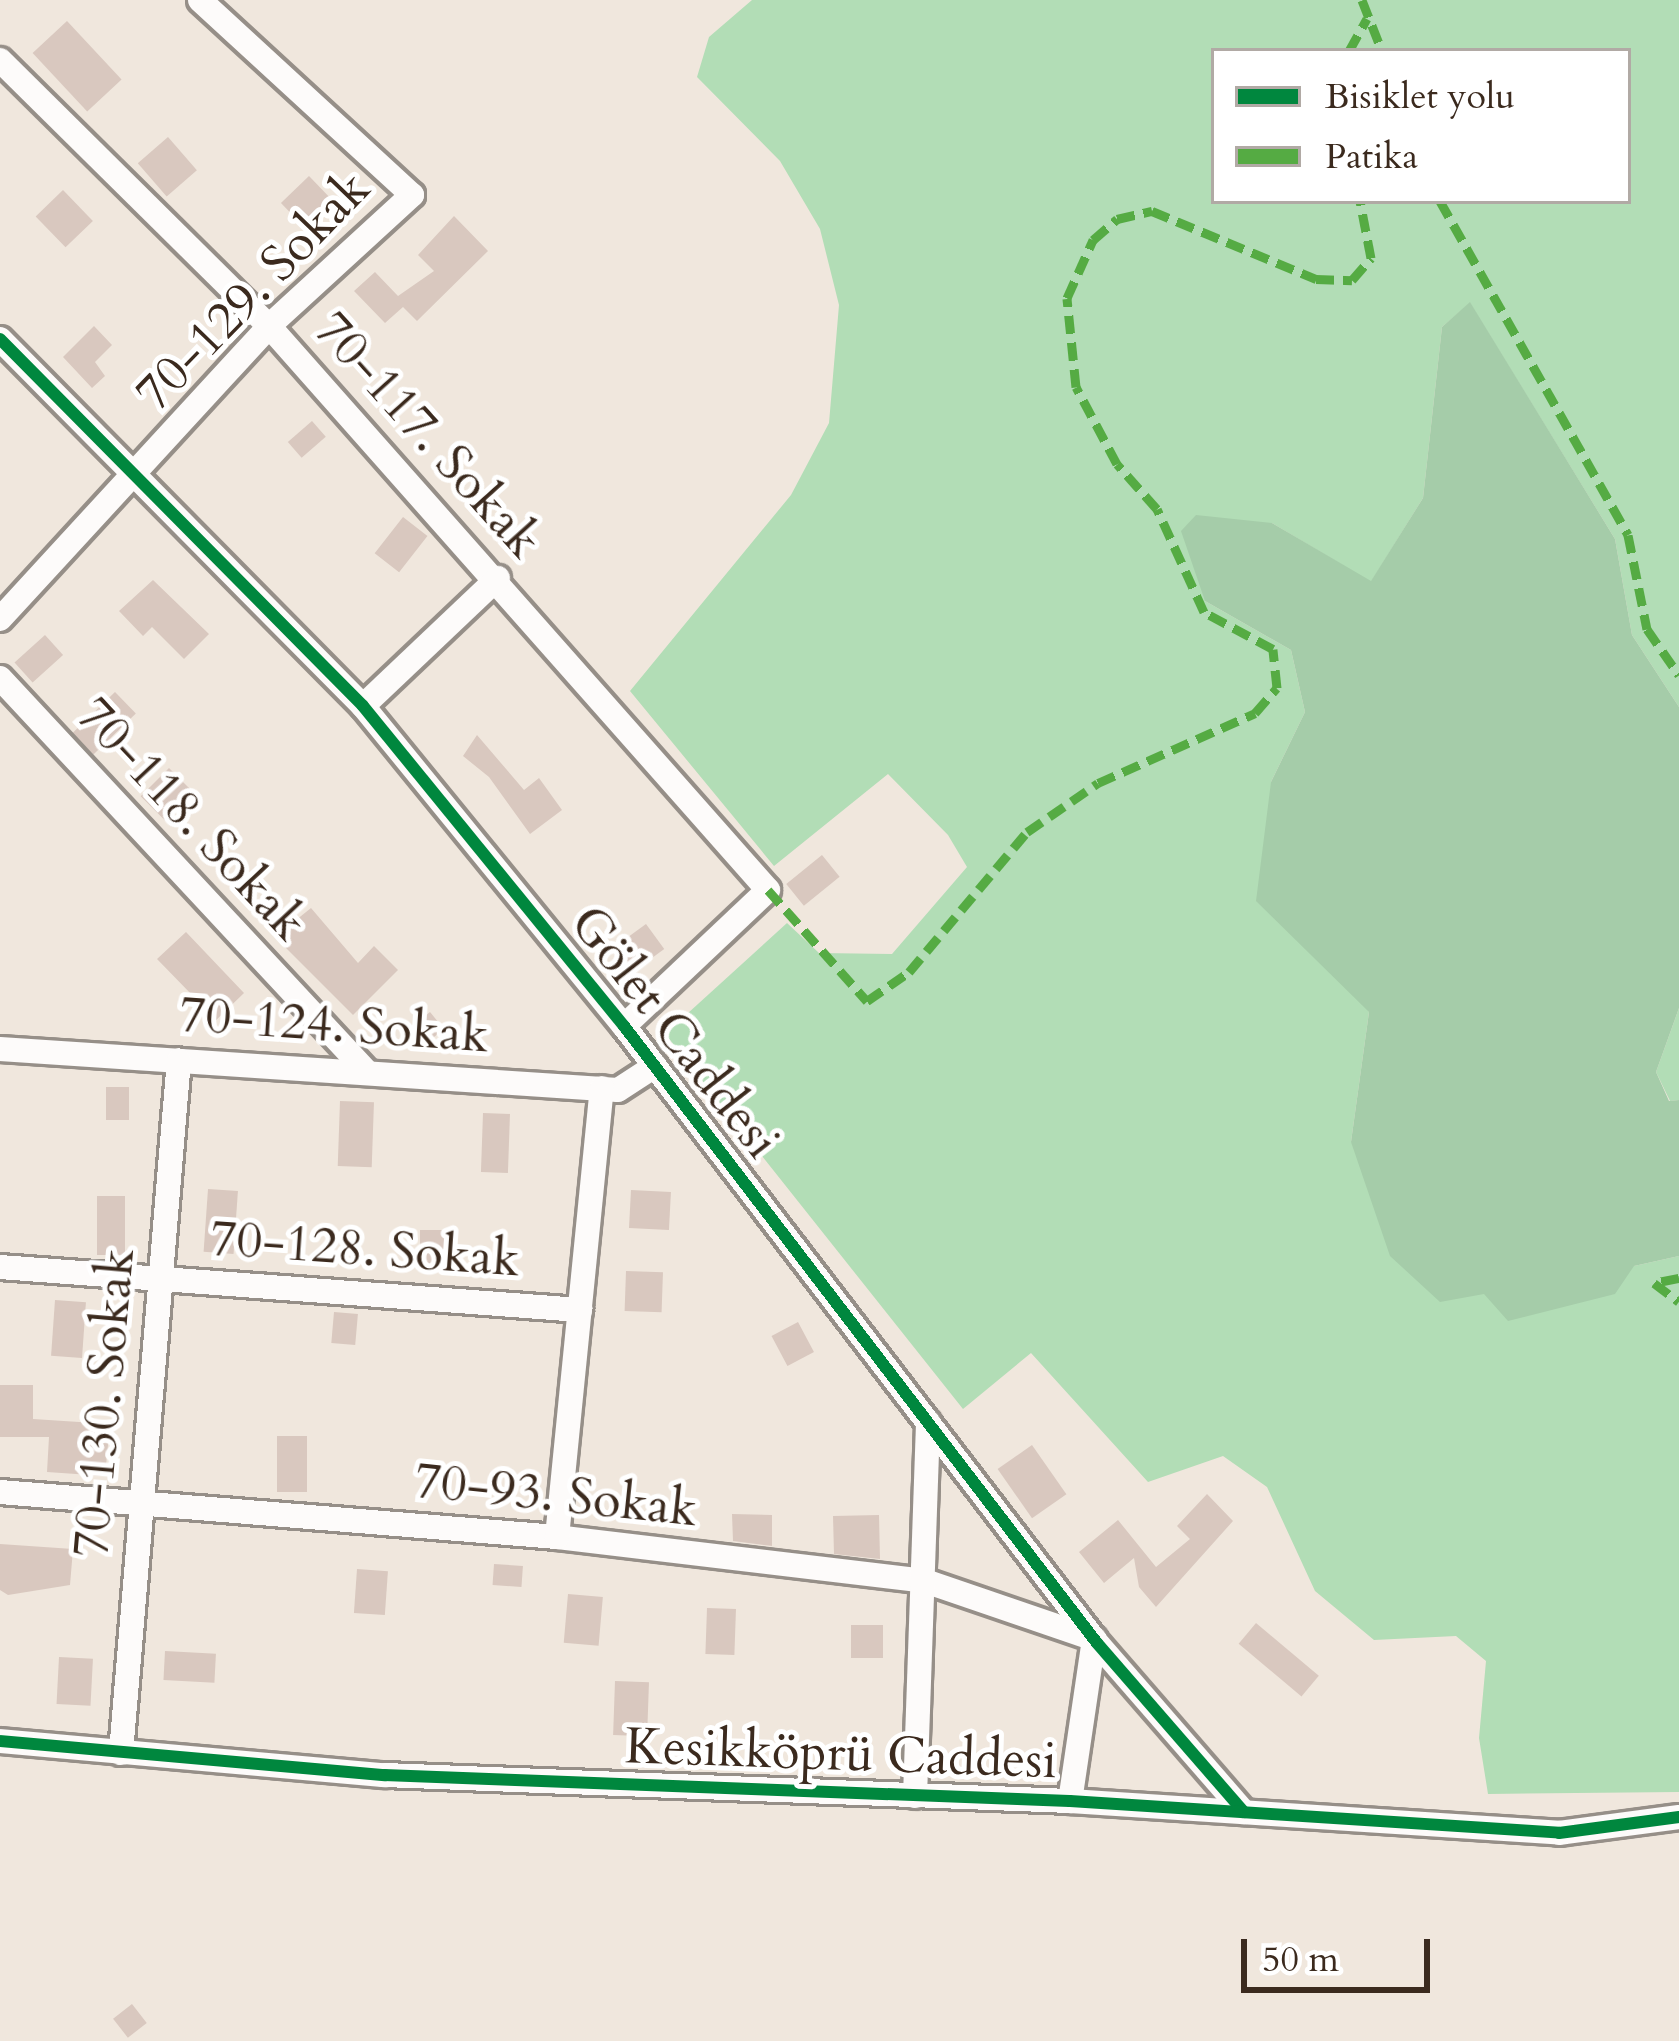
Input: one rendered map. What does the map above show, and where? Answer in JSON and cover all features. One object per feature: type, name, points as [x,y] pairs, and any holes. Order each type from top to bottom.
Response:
[{"type":"street","name":"70-129. Sokak","points":[[0,619],[136,477],[269,326],[412,195],[200,0]]},
{"type":"street","name":"70-117. Sokak","points":[[0,60],[269,326],[498,578],[768,890],[624,1026]]},
{"type":"street","name":"Gölet Caddesi","points":[[0,339],[363,706],[624,1026],[1094,1639],[1244,1812]]},
{"type":"street","points":[[363,706],[498,578]]},
{"type":"street","name":"70-118. Sokak","points":[[0,679],[368,1073]]},
{"type":"street","name":"70-124. Sokak","points":[[0,1048],[618,1090],[655,1066]]},
{"type":"street","name":"70-130. Sokak","points":[[121,1753],[178,1060]]},
{"type":"street","points":[[557,1537],[602,1088]]},
{"type":"street","name":"70-128. Sokak","points":[[0,1267],[580,1310]]},
{"type":"street","points":[[915,1796],[928,1423]]},
{"type":"street","name":"70-93. Sokak","points":[[0,1492],[557,1537],[925,1581],[1094,1639]]},
{"type":"street","points":[[1070,1801],[1094,1639]]},
{"type":"street","name":"Kesikköprü Caddesi","points":[[0,1741],[384,1775],[1070,1801],[1559,1833],[1679,1817]]},
{"type":"green space","points":[[752,0],[1679,0],[1679,707],[1632,635],[1615,539],[1470,303],[1442,327],[1423,498],[1371,582],[1272,523],[1205,601],[1291,650],[1305,712],[1271,782],[1369,1012],[1351,1142],[1634,1266],[1679,1256],[1679,1792],[1488,1794],[1479,1738],[1486,1661],[1456,1636],[1374,1640],[1315,1591],[1267,1487],[1223,1456],[1148,1482],[1031,1353],[963,1409],[665,1034],[787,923],[819,953],[892,954],[967,867],[948,835],[888,774],[774,866],[630,691],[791,495],[829,423],[839,305],[820,229],[780,161],[697,77],[709,37]]},
{"type":"green space","points":[[1470,302],[1615,539],[1632,635],[1679,707],[1679,1008],[1656,1072],[1669,1101],[1679,1100],[1679,1256],[1634,1266],[1615,1294],[1508,1321],[1484,1294],[1440,1302],[1390,1256],[1351,1142],[1369,1012],[1256,901],[1271,782],[1305,712],[1291,650],[1205,601],[1181,531],[1196,515],[1272,523],[1371,581],[1423,498],[1442,327]]},
{"type":"green space","points":[[1679,1008],[1679,1100],[1670,1101],[1656,1072]]},
{"type":"building","points":[[67,21],[122,80],[87,112],[33,53]]},
{"type":"building","points":[[168,137],[197,170],[167,196],[138,163]]},
{"type":"building","points":[[309,176],[333,201],[305,228],[281,203]]},
{"type":"building","points":[[63,190],[93,221],[66,247],[36,216]]},
{"type":"building","points":[[454,216],[488,251],[417,321],[403,307],[385,323],[354,291],[375,272],[398,296],[434,271],[418,255]]},
{"type":"building","points":[[94,326],[112,345],[95,362],[105,376],[92,388],[63,357]]},
{"type":"building","points":[[312,421],[326,437],[302,458],[288,442]]},
{"type":"building","points":[[403,517],[427,536],[399,572],[375,553]]},
{"type":"building","points":[[153,580],[209,634],[184,659],[152,627],[143,636],[119,611]]},
{"type":"building","points":[[45,635],[63,655],[33,682],[15,662]]},
{"type":"building","points":[[115,692],[136,714],[93,755],[73,733]]},
{"type":"building","points":[[477,735],[524,790],[539,778],[562,810],[530,834],[489,777],[463,756]]},
{"type":"building","points":[[169,768],[193,792],[165,820],[141,796]]},
{"type":"building","points":[[822,855],[840,877],[804,906],[786,884]]},
{"type":"building","points":[[311,908],[358,963],[374,946],[398,970],[353,1015],[275,937]]},
{"type":"building","points":[[646,924],[664,949],[633,972],[614,947]]},
{"type":"building","points":[[186,932],[244,993],[209,1027],[193,996],[157,959]]},
{"type":"building","points":[[430,1012],[444,1029],[422,1047],[408,1030]]},
{"type":"building","points":[[106,1087],[129,1087],[129,1120],[106,1120]]},
{"type":"building","points":[[340,1101],[374,1102],[372,1167],[338,1166]]},
{"type":"building","points":[[483,1113],[510,1114],[508,1173],[481,1172]]},
{"type":"building","points":[[208,1189],[238,1191],[234,1254],[204,1252]]},
{"type":"building","points":[[631,1190],[671,1192],[669,1230],[629,1228]]},
{"type":"building","points":[[97,1196],[125,1196],[125,1255],[97,1255]]},
{"type":"building","points":[[420,1230],[452,1230],[452,1270],[420,1270]]},
{"type":"building","points":[[626,1271],[663,1272],[662,1312],[625,1311]]},
{"type":"building","points":[[55,1300],[86,1302],[82,1358],[51,1356]]},
{"type":"building","points":[[334,1312],[358,1314],[355,1345],[331,1343]]},
{"type":"building","points":[[798,1322],[814,1352],[787,1366],[772,1336]]},
{"type":"building","points":[[0,1385],[33,1385],[33,1419],[110,1424],[105,1476],[47,1472],[49,1437],[0,1437]]},
{"type":"building","points":[[277,1436],[307,1436],[307,1492],[277,1492]]},
{"type":"building","points":[[1032,1445],[1066,1494],[1032,1518],[998,1469]]},
{"type":"building","points":[[1207,1494],[1233,1521],[1156,1607],[1139,1587],[1134,1558],[1104,1583],[1079,1552],[1118,1520],[1156,1567],[1190,1539],[1177,1526]]},
{"type":"building","points":[[732,1514],[772,1515],[772,1546],[733,1541]]},
{"type":"building","points":[[879,1515],[880,1559],[834,1554],[833,1516]]},
{"type":"building","points":[[0,1544],[73,1549],[70,1585],[8,1595],[0,1590]]},
{"type":"building","points":[[494,1564],[523,1566],[521,1587],[493,1585]]},
{"type":"building","points":[[357,1569],[388,1571],[385,1615],[354,1613]]},
{"type":"building","points":[[568,1594],[603,1597],[599,1646],[564,1643]]},
{"type":"building","points":[[707,1608],[736,1609],[734,1655],[705,1654]]},
{"type":"building","points":[[1256,1623],[1319,1676],[1301,1696],[1239,1644]]},
{"type":"building","points":[[851,1625],[883,1625],[883,1658],[851,1658]]},
{"type":"building","points":[[165,1651],[216,1654],[214,1683],[163,1680]]},
{"type":"building","points":[[59,1657],[93,1659],[90,1706],[57,1704]]},
{"type":"building","points":[[615,1681],[649,1682],[647,1736],[613,1735]]},
{"type":"building","points":[[132,2004],[147,2023],[128,2038],[113,2019]]},
{"type":"marked path","points":[[1362,0],[1381,48]]},
{"type":"marked path","points":[[1351,48],[1367,19]]},
{"type":"marked path","points":[[768,890],[867,1001],[909,972],[1027,832],[1098,783],[1255,713],[1277,688],[1273,649],[1204,612],[1157,509],[1117,464],[1076,387],[1067,298],[1093,240],[1117,219],[1152,211],[1316,279],[1352,280],[1371,258],[1361,204]]},
{"type":"marked path","points":[[1442,204],[1628,535],[1647,629],[1679,675]]},
{"type":"marked path","points":[[1679,1278],[1654,1283],[1679,1302]]},
{"type":"cycle path","points":[[0,339],[363,706],[624,1026],[1097,1643],[1244,1812]]},
{"type":"cycle path","points":[[0,1741],[384,1775],[1070,1801],[1559,1833],[1679,1817]]}]
